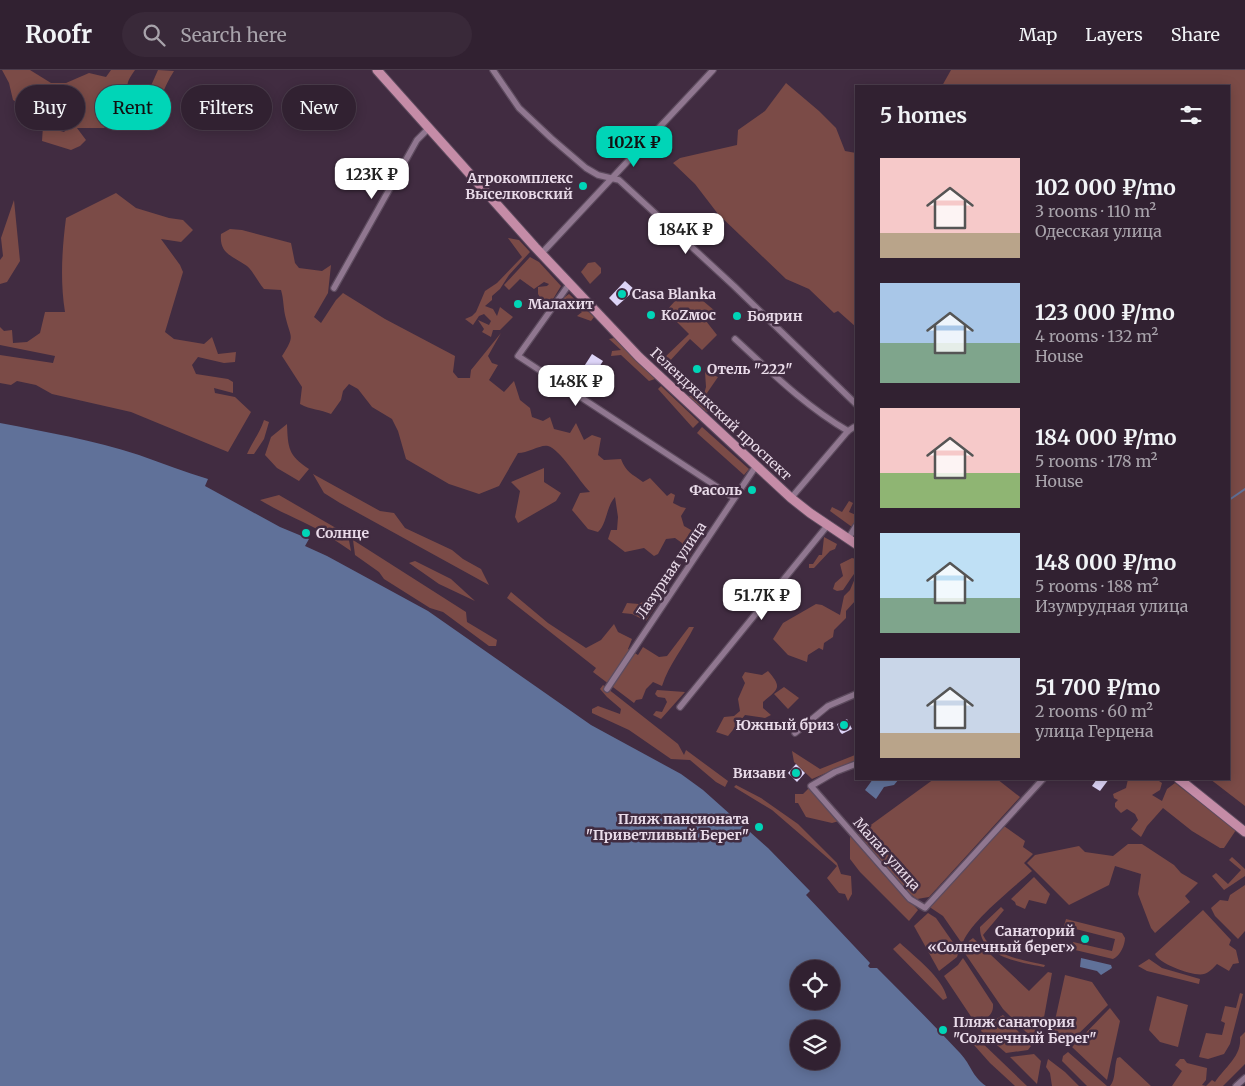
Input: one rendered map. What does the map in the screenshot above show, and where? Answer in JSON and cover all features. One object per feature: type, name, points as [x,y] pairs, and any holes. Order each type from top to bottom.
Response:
[{"type":"main road","points":[[377,70],[541,254],[570,283]]},
{"type":"main road","name":"Геленджикский проспект","points":[[570,283],[639,357],[756,466],[791,498],[827,526],[852,542]]},
{"type":"main road","points":[[1180,780],[1245,832]]},
{"type":"street","points":[[493,70],[519,108],[586,168],[598,175],[619,180],[639,197],[855,403]]},
{"type":"street","points":[[541,254],[713,70]]},
{"type":"street","points":[[334,288],[417,140],[429,128]]},
{"type":"street","points":[[570,283],[518,356],[734,498]]},
{"type":"street","points":[[735,339],[793,393],[848,431]]},
{"type":"street","points":[[791,498],[848,431],[855,428]]},
{"type":"street","name":"Лазурная улица","points":[[608,689],[756,466]]},
{"type":"street","points":[[680,707],[827,526]]},
{"type":"street","points":[[795,733],[828,706],[855,694]]},
{"type":"street","name":"Малая улица","points":[[855,764],[835,772],[811,786],[910,899],[925,908],[1042,780]]},
{"type":"street","points":[[1236,1086],[1245,1078]]},
{"type":"shaded area","points":[[2,70],[30,70],[51,83],[66,83],[89,73],[106,77],[111,70],[135,70],[128,85],[95,85],[95,128],[85,128],[85,85],[15,85],[15,101],[13,100],[9,83]]},
{"type":"shaded area","points":[[158,70],[174,71],[167,85],[151,85]]},
{"type":"shaded area","points":[[951,70],[1245,70],[1245,806],[1211,780],[1230,780],[1230,85],[943,85]]},
{"type":"shaded area","points":[[786,83],[836,128],[845,151],[855,153],[855,326],[838,311],[834,313],[809,289],[786,279],[718,214],[695,184],[673,163],[680,158],[737,145],[738,130],[765,111]]},
{"type":"shaded area","points":[[43,130],[64,132],[66,130],[78,130],[86,140],[80,146],[71,150],[42,141]]},
{"type":"shaded area","points":[[116,193],[136,208],[169,218],[183,220],[193,230],[181,242],[161,239],[183,272],[165,332],[174,339],[204,344],[212,337],[218,354],[236,352],[235,362],[224,363],[198,357],[192,365],[196,374],[228,379],[233,382],[233,393],[214,388],[215,393],[235,397],[251,412],[228,452],[131,412],[52,394],[36,385],[17,381],[11,385],[0,383],[0,355],[53,363],[55,356],[0,345],[0,327],[4,331],[12,330],[13,343],[27,342],[40,333],[45,312],[65,312],[62,289],[62,265],[66,218]]},
{"type":"shaded area","points":[[14,200],[20,261],[7,282],[0,284],[0,260],[3,256],[1,238]]},
{"type":"shaded area","points":[[230,229],[242,230],[291,243],[295,263],[299,268],[322,271],[331,265],[328,293],[314,317],[321,323],[336,300],[343,293],[385,319],[455,356],[453,372],[458,378],[470,378],[471,370],[501,333],[488,356],[492,363],[498,365],[489,380],[504,392],[514,381],[520,400],[530,408],[532,417],[543,421],[550,417],[554,429],[570,433],[576,423],[584,440],[592,435],[601,438],[598,455],[604,460],[621,459],[627,470],[643,482],[650,478],[667,496],[671,493],[675,495],[673,503],[686,508],[681,516],[684,526],[691,530],[709,527],[686,561],[682,543],[675,538],[666,539],[658,554],[654,556],[644,548],[625,552],[608,539],[611,530],[617,530],[618,517],[615,497],[601,529],[598,532],[588,529],[572,510],[580,493],[590,492],[553,448],[542,446],[518,453],[499,486],[479,494],[449,484],[406,459],[398,431],[392,419],[372,407],[358,389],[349,384],[343,391],[341,400],[331,414],[300,404],[302,387],[282,356],[291,337],[281,290],[264,289],[247,266],[228,254],[222,246],[221,234]]},
{"type":"shaded area","points":[[508,238],[519,240],[530,252],[492,296],[492,300],[485,306],[493,309],[497,316],[500,307],[513,317],[500,330],[493,330],[491,337],[482,332],[484,329],[478,320],[489,325],[491,321],[484,314],[479,316],[473,325],[465,319],[476,312],[485,291],[497,283],[522,257]]},
{"type":"shaded area","points":[[530,257],[539,262],[561,286],[547,309],[538,294],[538,287],[549,284],[544,282],[534,289],[520,279],[509,290],[504,285]]},
{"type":"shaded area","points":[[595,262],[601,268],[601,273],[590,284],[581,272],[588,263]]},
{"type":"shaded area","points":[[684,291],[696,295],[715,311],[706,321],[717,335],[702,350],[690,339],[668,363],[663,359],[689,334],[666,311]]},
{"type":"shaded area","points":[[569,294],[594,317],[591,321],[577,316],[582,312],[572,305],[565,307],[559,305],[562,299]]},
{"type":"shaded area","points":[[614,338],[655,379],[649,381],[621,355],[611,356],[612,351],[621,350],[609,339]]},
{"type":"shaded area","points":[[705,372],[718,377],[707,393],[711,408],[707,412],[688,396],[704,394],[706,387]]},
{"type":"shaded area","points":[[661,386],[699,422],[693,428],[658,389]]},
{"type":"shaded area","points":[[264,420],[269,422],[264,439],[254,454],[247,454],[260,429]]},
{"type":"shaded area","points":[[287,424],[290,450],[309,469],[299,481],[277,468],[265,455],[271,437]]},
{"type":"shaded area","points":[[702,427],[749,469],[744,475],[697,433]]},
{"type":"shaded area","points":[[544,468],[544,482],[561,493],[556,501],[518,523],[515,517],[520,491],[511,482]]},
{"type":"shaded area","points":[[313,474],[380,511],[394,513],[405,528],[452,550],[481,569],[489,585],[324,493]]},
{"type":"shaded area","points":[[279,495],[348,535],[351,551],[315,528],[260,500]]},
{"type":"shaded area","points":[[849,501],[853,503],[849,512],[855,515],[855,521],[852,527],[830,511],[832,507],[842,512]]},
{"type":"shaded area","points":[[824,537],[837,544],[835,549],[830,551],[814,568],[809,568],[809,564],[813,564],[819,555],[822,555]]},
{"type":"shaded area","points":[[353,540],[466,612],[467,622],[497,640],[496,646],[489,646],[443,612],[430,608],[384,579],[379,572],[355,555]]},
{"type":"shaded area","points":[[852,558],[855,559],[855,572],[843,590],[837,591],[833,589],[835,583],[843,576],[840,564]]},
{"type":"shaded area","points":[[415,561],[451,579],[475,601],[439,584],[409,563]]},
{"type":"shaded area","points":[[855,578],[855,601],[846,611],[846,618],[834,630],[833,637],[824,643],[823,650],[819,648],[808,655],[807,662],[788,655],[773,639],[783,623],[816,604],[822,605],[840,615],[844,596],[850,590]]},
{"type":"shaded area","points":[[511,592],[548,623],[586,648],[601,640],[614,624],[618,632],[632,639],[628,649],[638,655],[643,647],[659,657],[667,656],[689,627],[694,627],[662,686],[653,682],[646,689],[642,699],[636,700],[634,703],[593,672],[596,668],[507,598]]},
{"type":"shaded area","points":[[660,592],[662,596],[646,621],[632,614],[622,613],[627,603],[639,604]]},
{"type":"shaded area","points":[[768,671],[777,685],[775,691],[763,702],[763,708],[771,715],[765,718],[745,715],[728,736],[716,732],[724,717],[734,716],[740,711],[738,699],[745,683],[742,677],[745,672],[762,675]]},
{"type":"shaded area","points":[[603,685],[678,744],[684,755],[686,750],[728,781],[725,787],[716,782],[690,760],[671,759],[629,730],[592,713],[592,709],[598,706],[620,714],[621,709],[600,689]]},
{"type":"shaded area","points":[[784,687],[799,698],[788,709],[774,694]]},
{"type":"shaded area","points":[[657,690],[685,692],[661,719],[653,715],[656,711],[662,712],[667,702],[665,698],[658,697],[655,694]]},
{"type":"shaded area","points":[[792,751],[820,769],[855,755],[855,760],[812,779],[794,762]]},
{"type":"shaded area","points":[[933,780],[998,780],[1020,797],[929,897],[917,899],[909,893],[857,835]]},
{"type":"shaded area","points":[[1128,780],[1158,780],[1162,783],[1160,790],[1152,795],[1162,801],[1167,789],[1175,783],[1236,830],[1224,848],[1220,848],[1192,831],[1163,808],[1147,826],[1141,837],[1131,829],[1138,820],[1135,814],[1127,809],[1121,813],[1115,807],[1115,803],[1118,800],[1114,798],[1113,794],[1126,788]]},
{"type":"shaded area","points":[[736,785],[761,798],[798,824],[837,863],[841,874],[851,876],[852,894],[848,901],[845,894],[839,893],[827,878],[837,866],[772,810],[734,787]]},
{"type":"shaded area","points":[[810,787],[839,821],[832,823],[806,817],[798,803],[795,803],[795,794],[803,794]]},
{"type":"shaded area","points":[[1004,826],[1025,841],[1023,847],[1033,854],[1024,863],[1032,871],[984,914],[963,942],[961,942],[943,916],[931,908],[931,904]]},
{"type":"shaded area","points":[[850,835],[918,910],[909,921],[860,872],[850,859]]},
{"type":"shaded area","points":[[1128,844],[1142,844],[1174,865],[1181,873],[1198,883],[1185,896],[1190,902],[1155,933],[1151,928],[1138,894],[1141,874],[1115,866],[1109,885],[1069,905],[1027,863],[1035,855],[1079,846],[1085,852],[1113,856]]},
{"type":"shaded area","points":[[1232,857],[1245,869],[1245,876],[1224,890],[1212,876],[1216,873],[1228,884],[1241,870],[1229,860]]},
{"type":"shaded area","points":[[1034,877],[1050,894],[1046,904],[1029,900],[1025,909],[1016,905],[1011,899]]},
{"type":"shaded area","points":[[1245,885],[1245,931],[1238,939],[1215,916],[1211,908],[1220,900],[1228,901],[1230,895]]},
{"type":"shaded area","points":[[1001,907],[1004,910],[983,935],[988,942],[1001,953],[1045,965],[1044,967],[1004,957],[994,952],[987,945],[982,937],[980,927]]},
{"type":"shaded area","points":[[1203,910],[1231,940],[1229,945],[1236,950],[1239,963],[1233,964],[1229,971],[1217,964],[1204,974],[1193,974],[1170,966],[1155,954]]},
{"type":"shaded area","points":[[928,913],[936,918],[959,951],[957,957],[939,971],[914,926]]},
{"type":"shaded area","points":[[1066,919],[1122,933],[1125,938],[1122,950],[1113,959],[1071,949],[1073,942],[1112,951],[1115,939],[1064,926]]},
{"type":"shaded area","points":[[973,938],[1029,991],[1048,972],[1052,973],[1039,1045],[1003,1009],[964,952],[969,941]]},
{"type":"shaded area","points":[[900,943],[940,983],[947,998],[943,1000],[893,949]]},
{"type":"shaded area","points":[[963,958],[993,1004],[992,1011],[986,1019],[976,1024],[944,976],[958,965]]},
{"type":"shaded area","points":[[1149,959],[1162,968],[1200,979],[1199,984],[1147,971],[1138,966]]},
{"type":"shaded area","points":[[1065,975],[1092,982],[1108,1005],[1069,1043],[1052,1028]]},
{"type":"shaded area","points":[[1240,993],[1243,994],[1230,1044],[1224,1054],[1208,1059],[1199,1057],[1206,1033],[1222,1035],[1225,1023],[1221,1021],[1225,1006],[1236,1008]]},
{"type":"shaded area","points":[[1157,996],[1188,1005],[1178,1047],[1160,1042],[1149,1030]]},
{"type":"shaded area","points":[[1110,1008],[1120,1021],[1107,1080],[1072,1047]]},
{"type":"shaded area","points":[[1003,1015],[1029,1043],[1031,1046],[1028,1050],[1006,1053],[981,1031],[982,1028]]},
{"type":"shaded area","points":[[1245,1032],[1245,1064],[1223,1086],[1206,1086],[1212,1080],[1215,1082],[1236,1056],[1240,1037]]},
{"type":"shaded area","points":[[977,1038],[1027,1086],[1015,1086],[990,1063],[974,1045],[974,1040]]},
{"type":"shaded area","points":[[1068,1052],[1107,1086],[1087,1086],[1062,1061],[1063,1056]]},
{"type":"shaded area","points":[[1034,1054],[1041,1061],[1037,1084],[1010,1057]]},
{"type":"shaded area","points":[[1120,1057],[1151,1086],[1110,1086],[1117,1058]]},
{"type":"shaded area","points":[[1048,1059],[1079,1086],[1052,1086],[1050,1073],[1046,1067]]},
{"type":"shaded area","points":[[1180,1059],[1184,1059],[1187,1063],[1207,1068],[1206,1080],[1202,1085],[1206,1086],[1172,1086],[1182,1071],[1175,1065]]},
{"type":"water","points":[[0,423],[105,445],[208,479],[205,486],[280,527],[309,539],[305,546],[428,611],[591,725],[681,774],[703,790],[768,848],[810,891],[806,895],[870,963],[868,966],[870,968],[877,968],[919,1010],[960,1053],[977,1078],[986,1086],[0,1086]]},
{"type":"water","points":[[872,780],[898,780],[894,785],[884,787],[876,799],[865,790]]},
{"type":"water","points":[[1081,958],[1111,965],[1112,968],[1101,975],[1097,971],[1080,967]]},
{"type":"building","name":"Casa Blanka","points":[[625,281],[635,290],[617,306],[609,298]]},
{"type":"building","points":[[592,354],[603,361],[594,375],[583,368]]},
{"type":"building","name":"Южный бриз","points":[[847,719],[852,729],[842,734],[837,724]]},
{"type":"building","name":"Визави","points":[[796,764],[805,773],[797,782],[788,773]]},
{"type":"building","points":[[1096,780],[1108,780],[1100,791],[1092,786]]},
{"type":"waterway","points":[[1230,499],[1245,489]]},
{"type":"place","name":"Агрокомплекс Выселковский","points":[[583,186]]},
{"type":"place","name":"Casa Blanka","points":[[622,294]]},
{"type":"place","name":"Малахит","points":[[518,304]]},
{"type":"place","name":"КоZмос","points":[[651,315]]},
{"type":"place","name":"Боярин","points":[[737,316]]},
{"type":"place","name":"Отель \"222\"","points":[[697,369]]},
{"type":"place","name":"Фасоль","points":[[752,490]]},
{"type":"place","name":"Солнце","points":[[306,533]]},
{"type":"place","name":"Южный бриз","points":[[844,725]]},
{"type":"place","name":"Визави","points":[[796,773]]},
{"type":"place","name":"Пляж пансионата \"Приветливый Берег\"","points":[[759,827]]},
{"type":"place","name":"Санаторий «Солнечный берег»","points":[[1085,939]]},
{"type":"place","name":"Пляж санатория \"Солнечный Берег\"","points":[[943,1030]]}]
